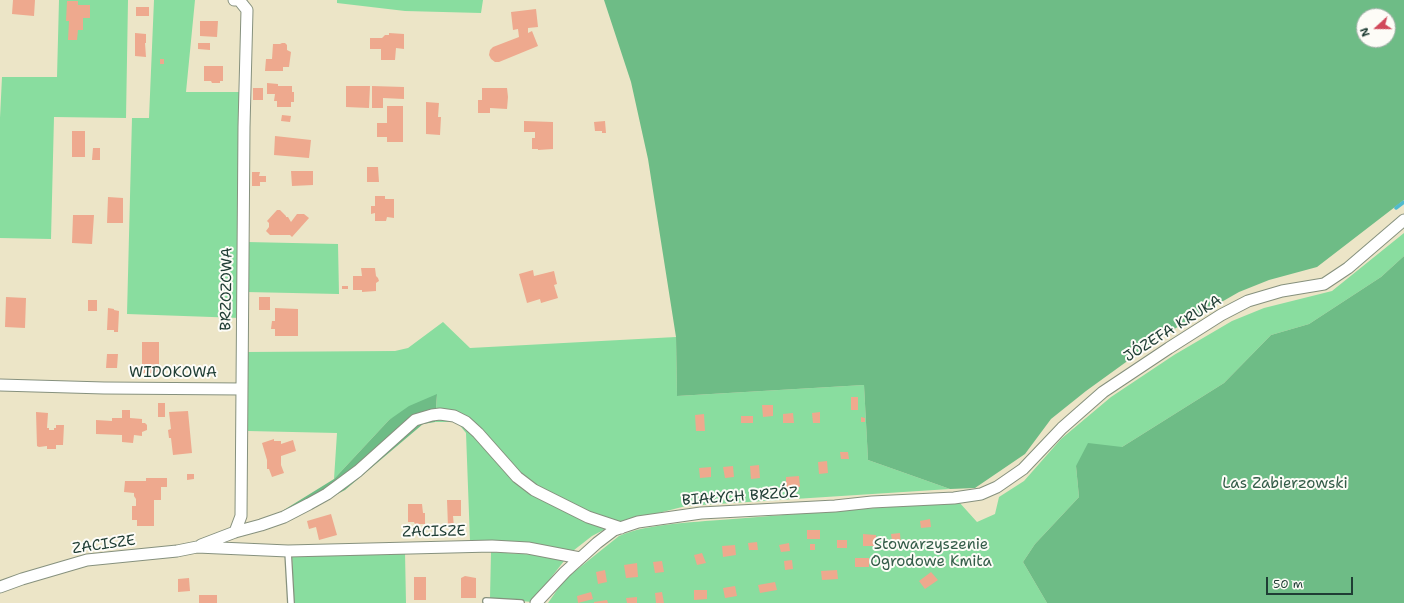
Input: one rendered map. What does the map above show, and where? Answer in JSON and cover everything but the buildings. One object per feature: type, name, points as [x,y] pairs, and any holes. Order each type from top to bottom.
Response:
[{"type":"street","name":"BRZOZOWA","points":[[236,532],[241,516],[244,135],[247,10],[239,2]]},
{"type":"street","name":"JÓZEFA KRUKA","points":[[976,495],[998,487],[1023,469],[1062,428],[1103,392],[1214,319],[1248,301],[1282,291],[1324,284],[1348,268],[1404,220]]},
{"type":"street","name":"WIDOKOWA","points":[[0,385],[242,389]]},
{"type":"street","points":[[197,547],[236,532],[284,517],[309,504],[327,494],[358,471],[415,420],[440,414],[454,416],[466,422],[478,433],[517,477],[534,490],[588,517],[621,528]]},
{"type":"street","name":"BIAŁYCH BRZÓZ","points":[[536,603],[580,558],[614,530],[638,522],[701,512],[835,506],[954,498],[976,495]]},
{"type":"street","name":"ZACISZE","points":[[0,586],[87,560],[177,551],[197,547],[288,551],[492,546],[528,548],[580,558]]},
{"type":"lane","points":[[288,551],[291,603]]},
{"type":"lane","points":[[486,601],[521,603]]},
{"type":"green space","points":[[59,0],[128,0],[126,118],[54,117],[51,239],[0,238],[0,118],[2,77],[57,77]]},
{"type":"green space","points":[[154,0],[195,0],[186,92],[240,92],[240,318],[127,314],[132,118],[149,118]]},
{"type":"green space","points":[[337,0],[483,0],[481,13],[405,11],[337,3]]},
{"type":"green space","points":[[604,0],[1404,0],[1404,200],[1317,267],[1269,280],[1239,292],[1162,336],[1086,391],[1051,419],[1025,454],[975,488],[950,489],[868,460],[864,385],[677,396],[676,337],[648,159],[631,82]]},
{"type":"green space","name":"Stowarzyszenie Ogrodowe Kmita","points":[[1404,233],[1404,256],[1381,277],[1309,324],[1271,335],[1224,383],[1122,447],[1076,466],[1079,497],[1035,544],[1023,562],[1047,603],[548,603],[564,580],[619,536],[644,528],[690,522],[959,502],[977,522],[995,514],[999,497],[1024,481],[1061,439],[1111,397],[1174,355],[1232,321],[1264,308],[1332,291]]},
{"type":"green space","points":[[247,242],[338,244],[339,294],[246,292]]},
{"type":"green space","name":"Las Zabierzowski","points":[[1404,256],[1404,603],[1047,603],[1023,562],[1035,544],[1079,497],[1076,466],[1088,443],[1122,447],[1224,383],[1271,335],[1309,324],[1381,277]]},
{"type":"green space","points":[[443,322],[470,348],[676,337],[677,396],[864,385],[868,460],[950,489],[686,506],[615,524],[592,536],[569,554],[521,545],[470,541],[466,433],[457,422],[435,422],[437,395],[389,420],[334,479],[337,433],[248,431],[247,352],[395,351],[408,348]]},
{"type":"green space","points":[[437,394],[435,422],[423,424],[345,490],[282,523],[279,513],[334,479],[389,420],[409,406]]},
{"type":"green space","points":[[405,552],[406,603],[294,603],[292,554]]},
{"type":"green space","points":[[491,552],[554,556],[564,561],[532,602],[490,598]]},
{"type":"waterway","points":[[1396,208],[1404,202]]}]
